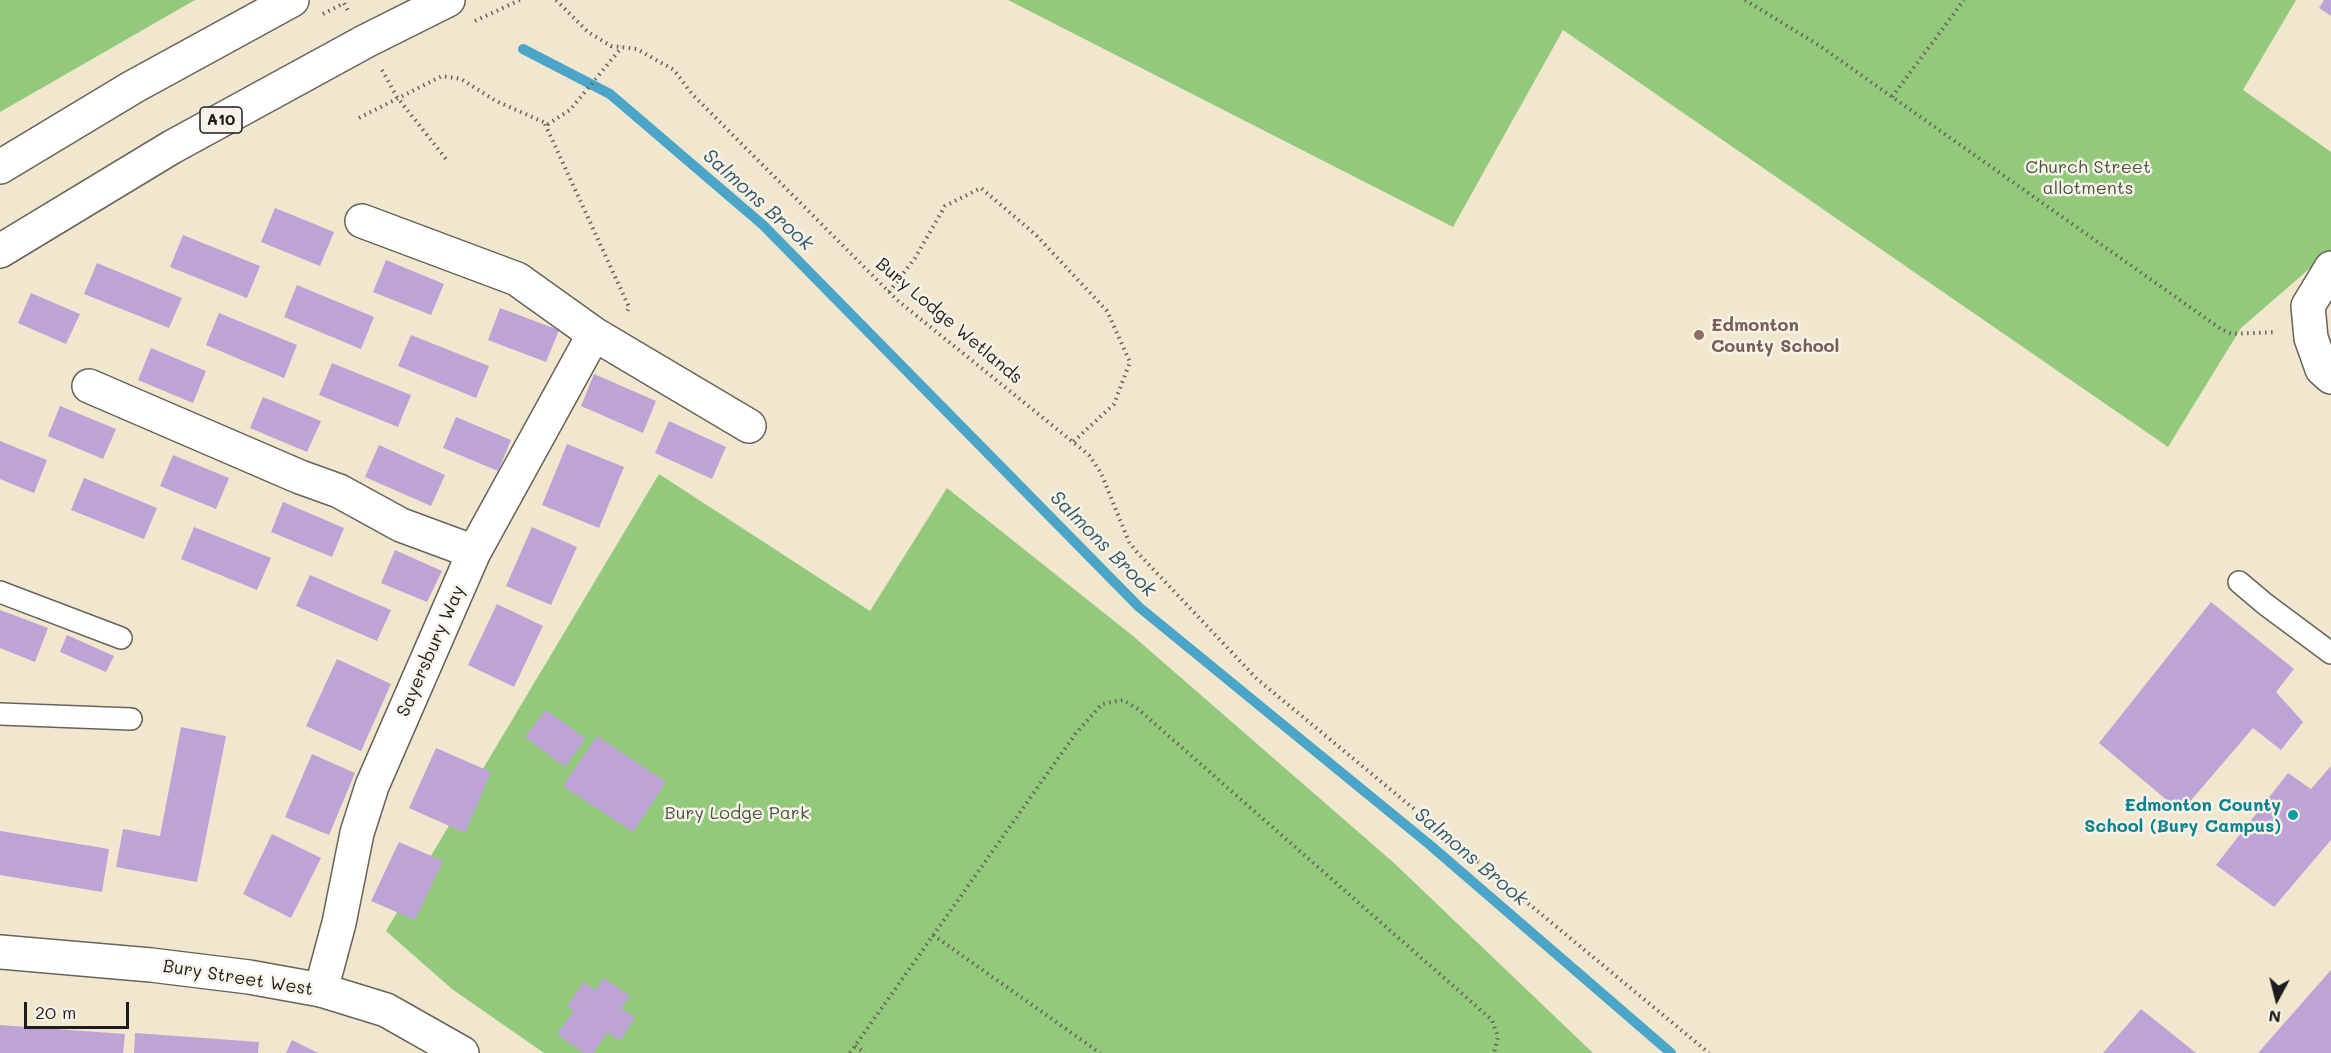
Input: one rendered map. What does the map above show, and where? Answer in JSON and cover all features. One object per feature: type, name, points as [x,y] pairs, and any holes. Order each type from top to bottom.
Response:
[{"type":"main road","points":[[0,167],[133,87],[292,0]]},
{"type":"main road","name":"A10","points":[[0,251],[172,147],[366,41],[448,0]]},
{"type":"main road","points":[[362,221],[517,279],[604,340],[749,426]]},
{"type":"main road","points":[[2331,268],[2308,306],[2311,338],[2322,369],[2331,377]]},
{"type":"main road","name":"Sayersbury Way","points":[[321,990],[339,923],[357,833],[372,786],[474,552],[604,340]]},
{"type":"main road","points":[[89,386],[300,477],[339,491],[401,525],[474,552]]},
{"type":"main road","name":"Bury Street West","points":[[0,952],[151,964],[249,976],[321,990],[386,1010],[462,1053]]},
{"type":"lane","points":[[2239,582],[2331,653]]},
{"type":"lane","points":[[0,592],[121,638]]},
{"type":"lane","points":[[0,714],[131,719]]},
{"type":"path","name":"Bury Lodge Wetlands","points":[[556,0],[588,32],[611,46],[637,49],[674,70],[692,94],[889,292],[1096,463],[1136,551],[1257,679],[1708,1053]]},
{"type":"path","points":[[1745,0],[1820,46],[2221,329],[2232,334],[2259,334],[2310,328]]},
{"type":"path","points":[[1892,97],[1964,0]]},
{"type":"path","points":[[359,118],[442,76],[461,79],[496,101],[548,124],[570,110],[622,47]]},
{"type":"path","points":[[380,66],[397,97],[446,159]]},
{"type":"path","points":[[545,123],[629,307],[604,340]]},
{"type":"path","points":[[889,292],[915,258],[945,206],[981,188],[1036,235],[1107,311],[1130,362],[1114,404],[1073,442]]},
{"type":"path","points":[[850,1053],[1076,733],[1102,704],[1123,700],[1138,710],[1492,1020],[1498,1037],[1494,1053]]},
{"type":"path","points":[[933,935],[1100,1053]]},
{"type":"path","points":[[855,1046],[865,1053]]},
{"type":"green space","points":[[0,0],[195,0],[0,112]]},
{"type":"green space","name":"Church Street allotments","points":[[1008,0],[2296,0],[2243,90],[2331,152],[2331,250],[2241,328],[2168,447],[1563,30],[1453,227]]},
{"type":"green space","name":"Bury Lodge Park","points":[[659,474],[870,611],[947,488],[1133,636],[1394,863],[1593,1053],[544,1053],[452,989],[386,931]]},
{"type":"building","points":[[2324,0],[2331,0],[2331,16],[2319,8]]},
{"type":"building","points":[[275,208],[334,232],[320,266],[261,242]]},
{"type":"building","points":[[183,235],[260,266],[247,298],[170,267]]},
{"type":"building","points":[[386,260],[444,284],[431,315],[373,292]]},
{"type":"building","points":[[97,263],[182,298],[169,328],[84,294]]},
{"type":"building","points":[[297,285],[374,317],[361,349],[284,317]]},
{"type":"building","points":[[31,293],[80,314],[66,344],[18,323]]},
{"type":"building","points":[[500,308],[559,330],[546,362],[488,340]]},
{"type":"building","points":[[219,313],[297,345],[284,378],[206,345]]},
{"type":"building","points":[[411,335],[489,366],[476,398],[398,366]]},
{"type":"building","points":[[151,348],[206,371],[193,403],[138,380]]},
{"type":"building","points":[[332,363],[411,395],[398,427],[319,395]]},
{"type":"building","points":[[594,374],[656,401],[643,433],[581,406]]},
{"type":"building","points":[[263,397],[321,421],[307,452],[250,428]]},
{"type":"building","points":[[60,406],[116,429],[103,459],[48,436]]},
{"type":"building","points":[[456,417],[511,440],[498,471],[443,448]]},
{"type":"building","points":[[669,421],[726,447],[712,479],[655,453]]},
{"type":"building","points":[[0,441],[47,460],[34,493],[0,479]]},
{"type":"building","points":[[567,444],[624,467],[599,528],[542,505]]},
{"type":"building","points":[[379,445],[445,475],[431,506],[365,477]]},
{"type":"building","points":[[173,455],[229,478],[216,509],[160,486]]},
{"type":"building","points":[[84,478],[157,508],[144,539],[71,510]]},
{"type":"building","points":[[283,502],[344,528],[332,557],[271,532]]},
{"type":"building","points":[[194,527],[271,558],[257,590],[181,559]]},
{"type":"building","points":[[532,527],[577,547],[551,605],[506,586]]},
{"type":"building","points":[[395,550],[442,571],[427,602],[381,583]]},
{"type":"building","points":[[310,575],[391,610],[377,641],[296,606]]},
{"type":"building","points":[[2211,602],[2294,669],[2276,692],[2303,722],[2281,750],[2253,728],[2181,812],[2099,743]]},
{"type":"building","points":[[497,604],[543,626],[514,687],[468,665]]},
{"type":"building","points":[[0,610],[48,628],[35,662],[0,648]]},
{"type":"building","points":[[67,635],[114,656],[106,672],[60,652]]},
{"type":"building","points":[[337,659],[391,684],[361,751],[306,726]]},
{"type":"building","points":[[546,710],[586,739],[565,767],[525,737]]},
{"type":"building","points":[[181,727],[226,736],[197,882],[116,867],[123,829],[160,836]]},
{"type":"building","points":[[597,736],[666,782],[633,832],[563,786]]},
{"type":"building","points":[[436,748],[491,772],[465,833],[409,808]]},
{"type":"building","points":[[312,754],[355,773],[329,835],[285,817]]},
{"type":"building","name":"Edmonton County School (Bury Campus)","points":[[2331,766],[2331,840],[2274,907],[2216,865],[2288,773],[2311,789]]},
{"type":"building","points":[[0,831],[109,849],[102,892],[0,875]]},
{"type":"building","points":[[272,834],[321,858],[291,918],[243,894]]},
{"type":"building","points":[[399,842],[443,861],[415,920],[371,901]]},
{"type":"building","points":[[2331,970],[2331,1053],[2258,1053]]},
{"type":"building","points":[[604,978],[630,996],[621,1008],[635,1018],[620,1041],[608,1032],[593,1053],[584,1053],[557,1034],[574,1011],[567,1006],[584,982],[595,990]]},
{"type":"building","points":[[2141,1009],[2196,1053],[2103,1053]]},
{"type":"building","points":[[0,1025],[125,1034],[123,1053],[0,1053]]},
{"type":"building","points":[[135,1033],[259,1042],[258,1053],[134,1053]]},
{"type":"building","points":[[292,1040],[318,1053],[286,1053]]},
{"type":"waterway","name":"Salmons Brook","points":[[523,49],[610,94],[763,225],[1139,607],[1430,845],[1671,1053]]},
{"type":"place","name":"Edmonton County School","points":[[1699,335]]},
{"type":"place","name":"Edmonton County School (Bury Campus)","points":[[2293,815]]}]
